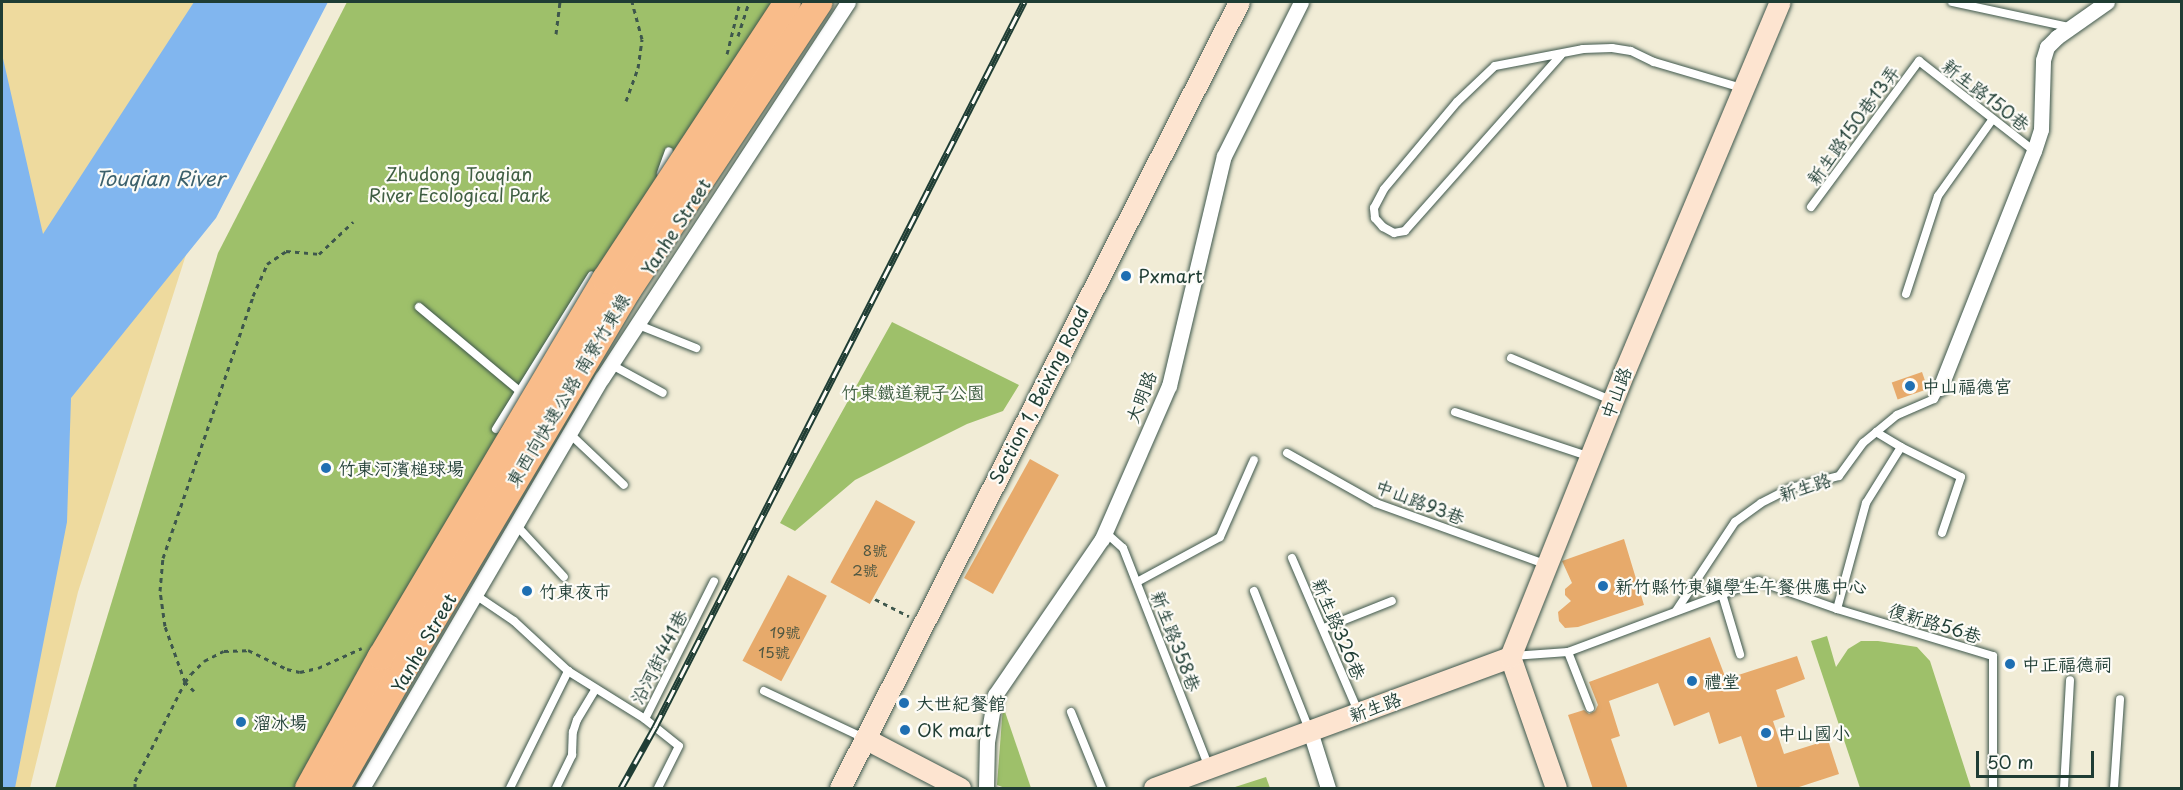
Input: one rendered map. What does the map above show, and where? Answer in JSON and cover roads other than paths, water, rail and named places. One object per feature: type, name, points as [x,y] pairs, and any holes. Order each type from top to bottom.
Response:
[{"type":"highway","name":"東西向快速公路 南寮竹東線","points":[[308,789],[381,656],[605,279],[787,2]]},
{"type":"highway","name":"東西向快速公路 南寮竹東線","points":[[335,789],[404,667],[627,290],[818,2]]},
{"type":"street","name":"Yanhe Street","points":[[362,789],[610,364],[848,2]]},
{"type":"street","name":"Section 1, Beixing Road","points":[[840,789],[1239,2]]},
{"type":"street","name":"大明路","points":[[987,789],[987,742],[995,695],[1105,532],[1169,386],[1224,156],[1301,2]]},
{"type":"street","name":"中山路","points":[[1510,657],[1613,400],[1780,2]]},
{"type":"street","name":"新生路","points":[[1940,388],[2041,129],[2043,60],[2047,47],[2069,27],[2107,2]]},
{"type":"street","name":"新生路","points":[[1154,789],[1510,657]]},
{"type":"street","points":[[1510,657],[1556,789]]},
{"type":"street","points":[[1310,731],[1328,789]]},
{"type":"street","points":[[866,739],[960,789]]},
{"type":"lane","points":[[1953,2],[2069,27]]},
{"type":"lane","points":[[1561,55],[1405,231],[1394,233],[1383,227],[1375,218],[1374,208],[1377,200],[1457,102],[1495,66],[1583,49],[1612,48],[1631,51],[1654,62],[1743,88]]},
{"type":"lane","name":"新生路150巷","points":[[1919,61],[2034,151]]},
{"type":"lane","name":"新生路150巷13弄","points":[[1811,207],[1919,61]]},
{"type":"lane","points":[[1906,294],[1938,196],[1992,120]]},
{"type":"lane","points":[[656,180],[669,151]]},
{"type":"lane","points":[[496,429],[597,268]]},
{"type":"lane","points":[[419,307],[520,392],[537,411]]},
{"type":"lane","points":[[636,324],[696,348]]},
{"type":"lane","points":[[1511,358],[1613,400]]},
{"type":"lane","points":[[610,364],[663,393]]},
{"type":"lane","name":"新生路","points":[[1510,657],[1568,652],[1675,613],[1735,522],[1761,503],[1791,488],[1839,476],[1863,443],[1897,415],[1934,399],[1940,388]]},
{"type":"lane","points":[[1455,412],[1591,457]]},
{"type":"lane","points":[[538,423],[544,479]]},
{"type":"lane","points":[[1876,432],[1961,477],[1942,533]]},
{"type":"lane","points":[[570,434],[624,485]]},
{"type":"lane","points":[[1837,609],[1866,503],[1901,447]]},
{"type":"lane","name":"中山路93巷","points":[[1287,453],[1376,503],[1548,566]]},
{"type":"lane","points":[[1137,582],[1220,537],[1254,460]]},
{"type":"lane","points":[[517,526],[564,577]]},
{"type":"lane","name":"新生路358巷","points":[[1105,532],[1123,548],[1210,768]]},
{"type":"lane","name":"新生路326巷","points":[[1292,558],[1359,713]]},
{"type":"lane","name":"沿河街441巷","points":[[474,594],[514,621],[568,671],[595,690],[645,719],[714,581]]},
{"type":"lane","name":"復新路56巷","points":[[1675,613],[1758,581],[1837,609],[1993,656],[1993,789]]},
{"type":"lane","points":[[1254,591],[1310,731]]},
{"type":"lane","points":[[1722,594],[1740,654]]},
{"type":"lane","points":[[1324,628],[1392,601]]},
{"type":"lane","points":[[1568,652],[1590,708]]},
{"type":"lane","points":[[510,789],[568,671]]},
{"type":"lane","points":[[2064,789],[2070,680]]},
{"type":"lane","points":[[556,789],[573,755],[573,732],[577,720],[595,690]]},
{"type":"lane","points":[[764,691],[866,739]]},
{"type":"lane","points":[[2114,789],[2120,699]]},
{"type":"lane","points":[[1071,712],[1102,789]]},
{"type":"lane","points":[[645,719],[679,746],[658,789]]},
{"type":"water","name":"Touqian River","points":[[194,2],[328,2],[216,218],[71,398],[67,522],[15,788],[2,788],[2,54],[43,234]]},
{"type":"railway","points":[[621,788],[655,727],[1024,2]]},
{"type":"place","name":"Pxmart","points":[[1126,276]]},
{"type":"place","name":"中山福德宮","points":[[1910,386]]},
{"type":"place","name":"竹東河濱槌球場","points":[[326,468]]},
{"type":"place","name":"新竹縣竹東鎮學生午餐供應中心","points":[[1603,586]]},
{"type":"place","name":"竹東夜市","points":[[527,591]]},
{"type":"place","name":"中正福德祠","points":[[2010,664]]},
{"type":"place","name":"禮堂","points":[[1692,681]]},
{"type":"place","name":"大世紀餐館","points":[[904,703]]},
{"type":"place","name":"溜冰場","points":[[241,722]]},
{"type":"place","name":"OK mart","points":[[905,730]]},
{"type":"place","name":"中山國小","points":[[1766,733]]},
{"type":"park label","name":"Zhudong Touqian River Ecological Park","points":[[459,186]]},
{"type":"park label","name":"竹東鐵道親子公園","points":[[913,392]]}]
